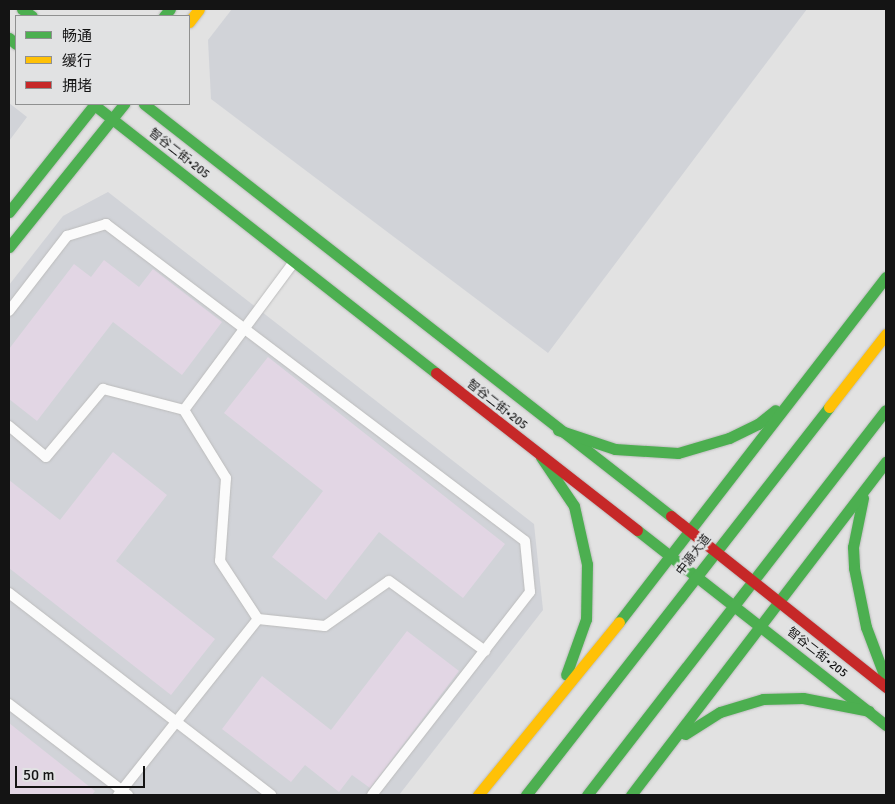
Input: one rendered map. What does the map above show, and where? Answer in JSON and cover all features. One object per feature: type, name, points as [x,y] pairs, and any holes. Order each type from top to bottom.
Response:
[{"type":"main road","points":[[190,21],[199,9]]},
{"type":"main road","points":[[9,212],[93,105]]},
{"type":"main road","name":"智谷二街•205","points":[[95,105],[293,263],[542,457],[673,556],[886,725]]},
{"type":"main road","points":[[9,248],[123,105]]},
{"type":"main road","name":"智谷二街•205","points":[[145,105],[558,430],[716,549],[886,687]]},
{"type":"main road","points":[[558,430],[615,449],[678,452],[729,438],[758,424],[796,394],[886,277]]},
{"type":"main road","name":"中源大道","points":[[526,795],[716,549],[886,334]]},
{"type":"main road","name":"中源大道","points":[[478,795],[673,556],[796,394]]},
{"type":"main road","points":[[588,795],[733,604],[754,580],[886,410]]},
{"type":"main road","points":[[542,457],[574,506],[587,564],[586,618],[554,702]]},
{"type":"main road","points":[[631,795],[886,461]]},
{"type":"main road","points":[[870,482],[859,508],[853,547],[854,568],[866,627],[886,680]]},
{"type":"main road","points":[[668,747],[720,712],[763,699],[803,698],[869,711]]},
{"type":"lane","points":[[9,311],[67,236],[106,224],[525,540],[530,592],[372,795]]},
{"type":"lane","points":[[184,410],[293,263]]},
{"type":"lane","points":[[9,426],[46,456],[103,390],[184,410],[226,478],[220,561],[258,619]]},
{"type":"lane","points":[[258,619],[325,626],[388,580],[485,651]]},
{"type":"lane","points":[[9,593],[271,795]]},
{"type":"lane","points":[[9,704],[123,794],[176,722],[258,619]]},
{"type":"shaded area","points":[[232,9],[807,9],[548,353],[211,99],[208,40]]},
{"type":"shaded area","points":[[9,103],[27,117],[9,141]]},
{"type":"shaded area","points":[[108,192],[534,524],[543,610],[399,795],[9,795],[9,285],[63,216]]},
{"type":"building","points":[[104,260],[139,287],[153,269],[222,322],[182,375],[113,322],[37,421],[9,399],[9,349],[74,264],[91,277]]},
{"type":"building","points":[[268,357],[505,544],[463,598],[379,532],[326,600],[272,557],[323,491],[224,413]]},
{"type":"building","points":[[113,452],[167,495],[116,561],[215,639],[171,695],[9,568],[9,480],[60,520]]},
{"type":"building","points":[[407,631],[459,671],[370,788],[352,775],[339,792],[305,765],[291,782],[222,729],[262,676],[331,730]]},
{"type":"building","points":[[9,723],[95,791],[92,795],[9,795]]},
{"type":"traffic: fast","points":[[22,9],[31,15]]},
{"type":"traffic: fast","points":[[165,15],[170,9]]},
{"type":"traffic: fast","points":[[9,38],[15,43]]},
{"type":"traffic: fast","points":[[94,105],[436,373]]},
{"type":"traffic: fast","points":[[9,212],[94,105]]},
{"type":"traffic: fast","points":[[9,247],[123,105]]},
{"type":"traffic: fast","points":[[145,105],[671,516]]},
{"type":"traffic: fast","points":[[619,622],[886,277]]},
{"type":"traffic: fast","points":[[526,795],[829,407]]},
{"type":"traffic: fast","points":[[558,430],[615,449],[678,453],[729,438],[758,424],[775,410]]},
{"type":"traffic: fast","points":[[587,795],[886,410]]},
{"type":"traffic: fast","points":[[541,457],[574,506],[587,564],[586,619],[566,675]]},
{"type":"traffic: fast","points":[[631,795],[886,461]]},
{"type":"traffic: fast","points":[[863,498],[853,547],[854,568],[866,627],[886,680]]},
{"type":"traffic: fast","points":[[637,530],[886,725]]},
{"type":"traffic: fast","points":[[685,734],[720,712],[763,699],[803,698],[869,711]]},
{"type":"traffic: slow","points":[[190,21],[199,9]]},
{"type":"traffic: slow","points":[[829,407],[886,334]]},
{"type":"traffic: slow","points":[[478,795],[619,622]]},
{"type":"traffic: jam","points":[[436,373],[637,530]]},
{"type":"traffic: jam","points":[[671,516],[886,687]]}]
